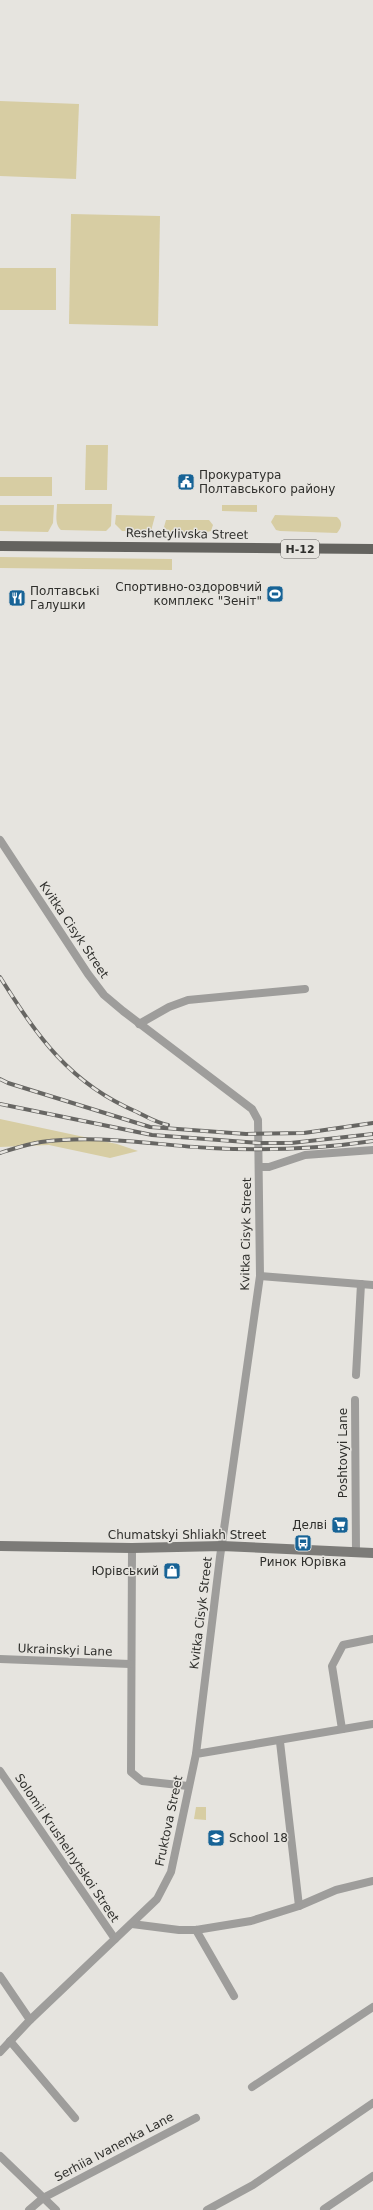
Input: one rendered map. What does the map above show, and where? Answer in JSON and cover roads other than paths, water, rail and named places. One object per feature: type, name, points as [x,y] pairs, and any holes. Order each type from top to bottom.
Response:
[{"type":"main road","name":"Reshetylivska Street","points":[[0,546],[373,549]]},
{"type":"main road","name":"Chumatskyi Shliakh Street","points":[[0,1546],[132,1548],[222,1546],[373,1553]]},
{"type":"street","name":"Kvitka Cisyk Street","points":[[0,840],[88,974],[104,995],[139,1024],[255,1112],[259,1126],[260,1276],[222,1546],[196,1754]]},
{"type":"street","points":[[139,1024],[168,1007],[188,1000],[304,989]]},
{"type":"street","points":[[259,1167],[269,1167],[305,1155],[373,1150]]},
{"type":"street","points":[[260,1276],[373,1285]]},
{"type":"street","points":[[356,1375],[361,1284]]},
{"type":"street","name":"Poshtovyi Lane","points":[[355,1400],[356,1553]]},
{"type":"street","name":"Ukrainskyi Lane","points":[[132,1548],[130,1664],[131,1772],[142,1781],[188,1786]]},
{"type":"street","points":[[342,1729],[332,1666],[343,1645],[373,1639]]},
{"type":"street","name":"Ukrainskyi Lane","points":[[0,1660],[130,1664]]},
{"type":"street","points":[[196,1754],[280,1742],[373,1724]]},
{"type":"street","points":[[280,1742],[299,1906]]},
{"type":"street","name":"Fruktova Street","points":[[0,2052],[30,2020],[157,1899],[171,1872],[196,1754]]},
{"type":"street","name":"Solomii Krushelnytskoi Street","points":[[0,1772],[115,1939]]},
{"type":"street","points":[[132,1924],[179,1930],[196,1930],[251,1921],[299,1906],[336,1890],[373,1881]]},
{"type":"street","points":[[196,1930],[234,1996]]},
{"type":"street","points":[[0,1976],[30,2020]]},
{"type":"street","points":[[252,2087],[373,2007]]},
{"type":"street","points":[[10,2041],[75,2118]]},
{"type":"street","points":[[207,2210],[253,2185],[373,2103]]},
{"type":"street","name":"Serhiia Ivanenka Lane","points":[[29,2210],[43,2198],[196,2118]]},
{"type":"street","points":[[0,2156],[56,2210]]},
{"type":"street","points":[[324,2210],[373,2176]]},
{"type":"railway","points":[[0,977],[42,1038],[57,1056],[74,1072],[92,1087],[113,1100],[152,1120],[168,1125]]},
{"type":"railway","points":[[0,1079],[8,1083],[150,1127],[246,1134],[304,1133],[373,1123]]},
{"type":"railway","points":[[0,1104],[152,1135],[259,1143],[291,1143],[373,1134]]},
{"type":"railway","points":[[0,1153],[25,1145],[41,1142],[83,1139],[126,1141],[189,1147],[251,1149],[312,1148],[373,1141]]},
{"type":"place","name":"Прокуратура Полтавського району","points":[[186,482]]},
{"type":"place","name":"Спортивно-оздоровчий комплекс \"Зеніт\"","points":[[275,594]]},
{"type":"place","name":"Полтавські Галушки","points":[[17,598]]},
{"type":"place","name":"Делві","points":[[340,1525]]},
{"type":"place","name":"Ринок Юрівка","points":[[303,1543]]},
{"type":"place","name":"Юрівський","points":[[172,1571]]},
{"type":"place","name":"School 18","points":[[216,1838]]}]
